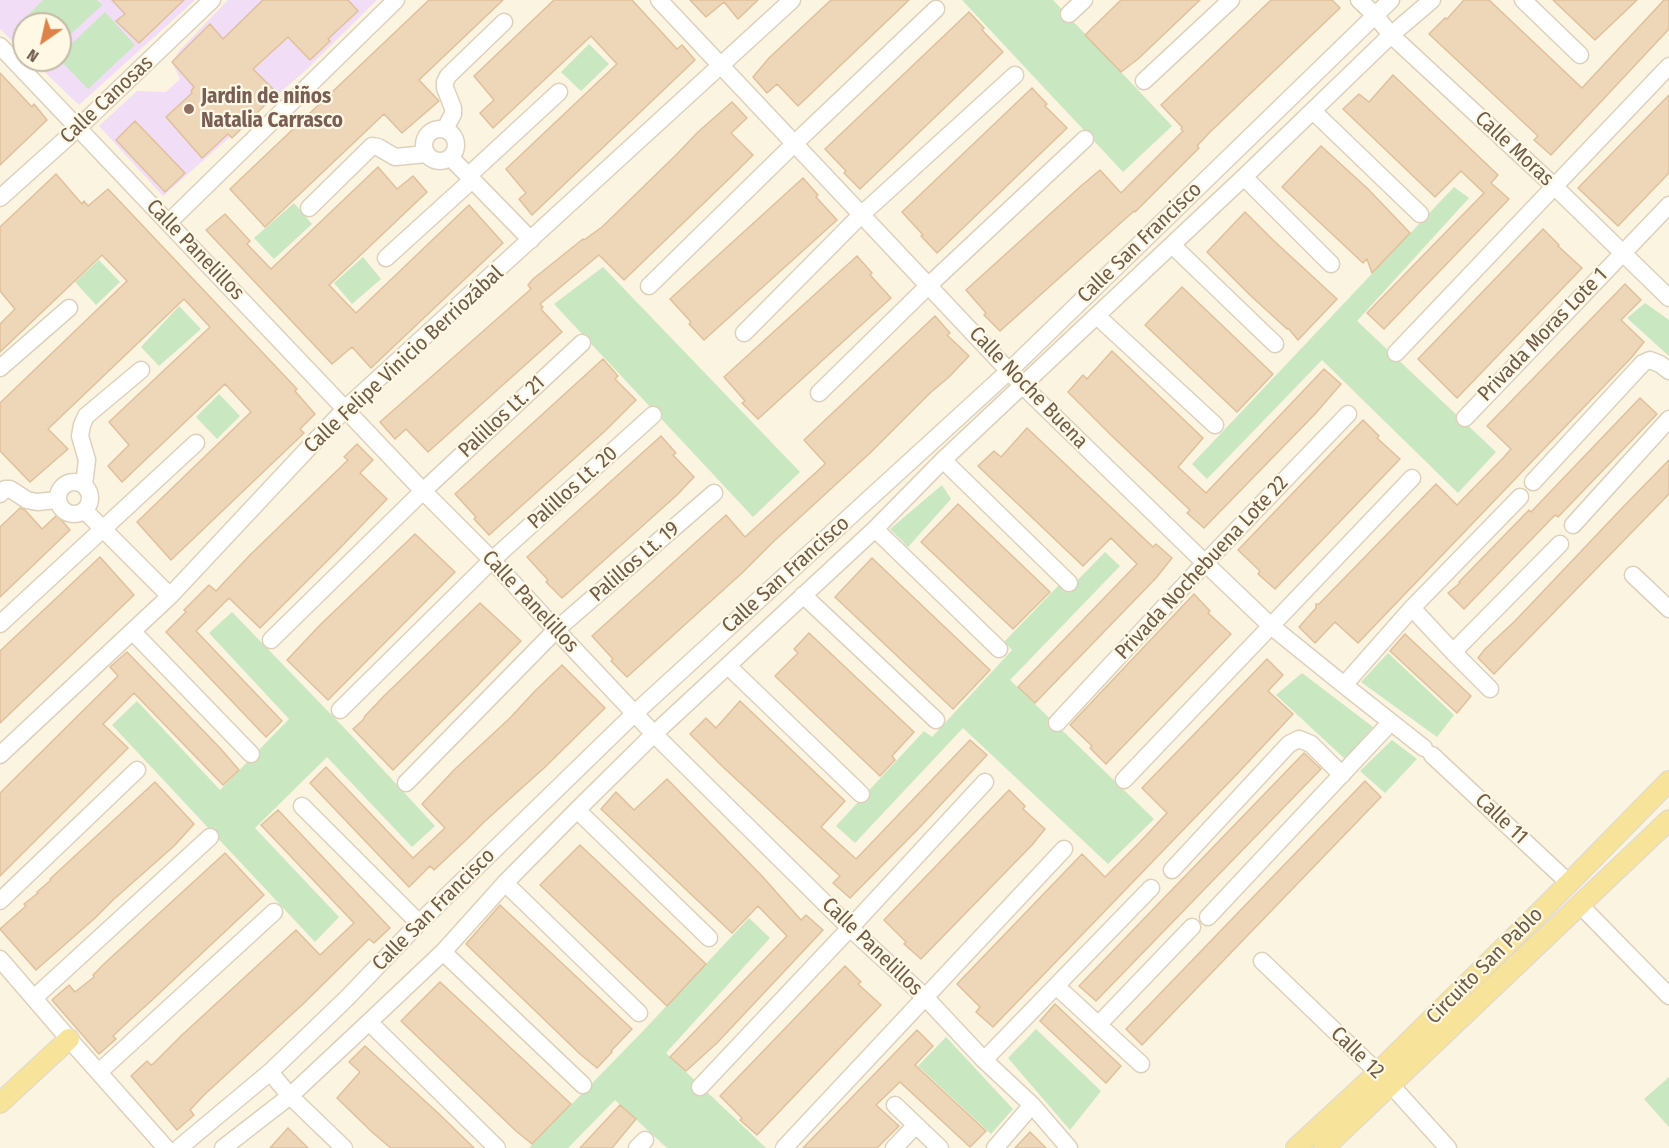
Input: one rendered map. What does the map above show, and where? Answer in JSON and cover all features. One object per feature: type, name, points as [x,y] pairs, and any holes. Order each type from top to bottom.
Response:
[{"type":"main road","name":"Circuito San Pablo","points":[[1324,1148],[1384,1079],[1669,781]]},
{"type":"main road","name":"Circuito San Pablo","points":[[1296,1148],[1384,1079],[1580,905],[1669,820]]},
{"type":"main road","points":[[0,1102],[69,1039]]},
{"type":"street","name":"Calle Canosas","points":[[0,198],[78,128],[212,0]]},
{"type":"street","points":[[169,222],[396,0]]},
{"type":"street","name":"Calle Noche Buena","points":[[659,0],[1023,386],[1271,626],[1428,751]]},
{"type":"street","name":"Calle Felipe Vinicio Berriozábal","points":[[0,755],[170,596],[345,409],[792,0]]},
{"type":"street","points":[[1069,14],[1084,0]]},
{"type":"street","points":[[1144,81],[1231,0]]},
{"type":"street","name":"Calle Moras","points":[[1359,0],[1391,35],[1554,186],[1669,298]]},
{"type":"street","name":"Calle San Francisco","points":[[179,1148],[270,1072],[635,713],[1010,370],[1391,0]]},
{"type":"street","name":"Calle San Francisco","points":[[223,1148],[290,1096],[443,952],[505,883],[654,734],[875,529],[944,460],[1391,35],[1432,0]]},
{"type":"street","points":[[1523,0],[1580,56]]},
{"type":"street","points":[[650,286],[936,9]]},
{"type":"street","points":[[445,129],[453,114],[445,88],[448,76],[504,22]]},
{"type":"street","name":"Calle Panelillos","points":[[0,46],[492,560],[654,734],[850,928],[925,998],[984,1060],[1032,1105],[1069,1148]]},
{"type":"street","points":[[1396,353],[1669,66]]},
{"type":"street","points":[[744,333],[862,214],[1015,75]]},
{"type":"street","points":[[386,258],[559,92]]},
{"type":"street","points":[[1313,111],[1420,214]]},
{"type":"street","points":[[445,129],[457,142],[456,150],[451,158],[442,161],[433,160],[426,154],[424,141],[432,131],[445,129]]},
{"type":"street","points":[[819,393],[1085,139]]},
{"type":"street","points":[[309,208],[372,146],[395,157],[426,154]]},
{"type":"street","points":[[451,158],[531,240]]},
{"type":"street","points":[[1244,177],[1331,264]]},
{"type":"street","name":"Privada Moras Lote 1","points":[[1465,418],[1669,205]]},
{"type":"street","points":[[1172,245],[1275,344]]},
{"type":"street","points":[[0,368],[69,308]]},
{"type":"street","points":[[1097,316],[1215,425]]},
{"type":"street","name":"Palillos Lt. 21","points":[[271,640],[423,490],[582,343]]},
{"type":"street","points":[[1533,482],[1643,363],[1650,360],[1669,371]]},
{"type":"street","points":[[84,485],[87,459],[80,436],[86,416],[141,370]]},
{"type":"street","name":"Privada Nochebuena Lote 22","points":[[1058,723],[1205,563],[1348,414]]},
{"type":"street","name":"Palillos Lt. 20","points":[[340,710],[492,560],[653,415]]},
{"type":"street","points":[[1573,525],[1669,419]]},
{"type":"street","points":[[0,624],[196,443]]},
{"type":"street","points":[[944,460],[1069,583]]},
{"type":"street","points":[[1124,780],[1412,478]]},
{"type":"street","points":[[72,482],[84,485],[91,498],[89,505],[85,511],[77,515],[68,514],[61,508],[58,500],[59,494],[66,484],[72,482]]},
{"type":"street","points":[[0,494],[4,489],[10,489],[27,500],[36,502],[58,500]]},
{"type":"street","name":"Palillos Lt. 19","points":[[406,783],[556,630],[714,494]]},
{"type":"street","points":[[1344,685],[1412,608],[1520,497]]},
{"type":"street","points":[[85,511],[170,596]]},
{"type":"street","points":[[875,529],[999,650]]},
{"type":"street","points":[[1453,652],[1560,544]]},
{"type":"street","points":[[1633,575],[1669,609]]},
{"type":"street","points":[[803,595],[936,720]]},
{"type":"street","points":[[1412,608],[1490,689]]},
{"type":"street","points":[[133,632],[251,754]]},
{"type":"street","points":[[728,666],[861,794]]},
{"type":"street","points":[[1208,917],[1391,722]]},
{"type":"street","points":[[1172,870],[1289,744],[1299,738],[1311,744],[1342,775]]},
{"type":"street","name":"Calle 11","points":[[1428,751],[1569,883]]},
{"type":"street","points":[[0,901],[137,771]]},
{"type":"street","points":[[700,1087],[985,782]]},
{"type":"street","points":[[302,806],[419,923]]},
{"type":"street","points":[[577,810],[709,938]]},
{"type":"street","points":[[34,998],[210,837]]},
{"type":"street","points":[[784,1148],[1065,849]]},
{"type":"street","points":[[505,883],[639,1013]]},
{"type":"street","points":[[984,1060],[1151,888]]},
{"type":"street","points":[[1580,905],[1669,996]]},
{"type":"street","points":[[99,1072],[274,912]]},
{"type":"street","points":[[1099,1024],[1192,927]]},
{"type":"street","points":[[443,952],[583,1085]]},
{"type":"street","points":[[0,959],[166,1148]]},
{"type":"street","name":"Calle 12","points":[[1262,961],[1384,1079],[1448,1148]]},
{"type":"street","points":[[1056,986],[1141,1064]]},
{"type":"street","points":[[369,1022],[497,1148]]},
{"type":"street","points":[[270,1072],[290,1096],[344,1148]]},
{"type":"street","points":[[995,1148],[1032,1105]]},
{"type":"street","points":[[895,1106],[940,1148]]},
{"type":"street","points":[[894,1148],[916,1125]]},
{"type":"shaded area","points":[[0,0],[195,0],[79,105],[45,72],[72,72],[72,12],[12,12],[12,40],[0,29]]},
{"type":"shaded area","name":"Jardin de niños Natalia Carrasco","points":[[228,0],[377,0],[307,69],[163,196],[99,126],[137,91],[166,92],[180,79],[172,62],[180,50]]},
{"type":"green space","points":[[43,0],[97,0],[102,5],[72,33],[72,12],[31,12]]},
{"type":"green space","points":[[962,0],[1053,0],[1172,126],[1123,172]]},
{"type":"green space","points":[[105,12],[135,45],[88,89],[72,72],[72,44]]},
{"type":"green space","points":[[589,44],[609,64],[581,91],[561,72]]},
{"type":"green space","points":[[1454,187],[1469,198],[1357,321],[1496,452],[1458,493],[1322,360],[1207,479],[1192,464]]},
{"type":"green space","points":[[294,203],[312,224],[274,259],[254,238]]},
{"type":"green space","points":[[363,257],[381,279],[352,304],[334,283]]},
{"type":"green space","points":[[99,260],[120,282],[96,305],[75,282]]},
{"type":"green space","points":[[603,267],[800,472],[753,517],[554,304]]},
{"type":"green space","points":[[1645,303],[1669,320],[1669,356],[1627,318]]},
{"type":"green space","points":[[179,306],[201,329],[159,366],[141,347]]},
{"type":"green space","points":[[219,394],[240,416],[217,439],[196,417]]},
{"type":"green space","points":[[942,485],[951,499],[908,547],[890,529]]},
{"type":"green space","points":[[1105,552],[1120,566],[1010,680],[1154,819],[1108,864],[963,728],[855,843],[836,826],[924,731],[932,737],[1012,650],[1004,642],[1060,584],[1067,591]]},
{"type":"green space","points":[[232,612],[435,826],[412,847],[327,757],[255,828],[339,917],[315,942],[112,725],[137,701],[220,790],[289,719],[209,633]]},
{"type":"green space","points":[[1388,653],[1454,715],[1437,737],[1361,682]]},
{"type":"green space","points":[[1302,673],[1373,727],[1345,759],[1276,695]]},
{"type":"green space","points":[[1392,740],[1417,759],[1385,793],[1360,771]]},
{"type":"green space","points":[[749,918],[770,938],[666,1053],[766,1148],[667,1148],[615,1100],[568,1148],[529,1148],[643,1031]]},
{"type":"green space","points":[[1036,1029],[1101,1091],[1070,1130],[1008,1058]]},
{"type":"green space","points":[[946,1037],[1013,1109],[991,1134],[918,1066]]},
{"type":"green space","points":[[1669,1077],[1669,1127],[1644,1099]]},
{"type":"building","points":[[112,0],[184,0],[139,43],[116,21],[125,14]]},
{"type":"building","points":[[263,0],[348,0],[358,11],[328,39],[330,41],[310,60],[288,37],[253,69],[277,93],[232,138],[228,134],[202,158],[166,117],[192,93],[194,87],[172,62],[210,24],[223,39]]},
{"type":"building","points":[[429,0],[503,0],[419,80],[439,101],[402,133],[384,114],[265,227],[230,189]]},
{"type":"building","points":[[554,0],[632,0],[677,49],[682,45],[695,60],[532,215],[519,199],[526,193],[506,169],[617,64],[591,36],[493,128],[480,113],[494,100],[474,76]]},
{"type":"building","points":[[690,0],[758,0],[738,19],[724,2],[706,17]]},
{"type":"building","points":[[831,0],[909,0],[798,106],[777,84],[767,93],[753,77],[769,58]]},
{"type":"building","points":[[1121,0],[1200,0],[1138,59],[1121,72],[1085,35]]},
{"type":"building","points":[[1271,0],[1332,0],[1340,8],[1209,133],[1197,146],[1199,148],[1135,212],[1000,331],[984,315],[986,313],[966,290],[1100,170],[1121,193],[1183,131],[1182,127],[1161,105]]},
{"type":"building","points":[[1464,0],[1489,0],[1582,88],[1664,0],[1669,0],[1669,29],[1551,155],[1534,140],[1538,136],[1429,34]]},
{"type":"building","points":[[1553,0],[1637,0],[1595,40]]},
{"type":"building","points":[[969,12],[1003,52],[860,189],[825,149]]},
{"type":"building","points":[[0,73],[32,107],[34,104],[47,120],[0,165]]},
{"type":"building","points":[[1393,75],[1498,175],[1491,183],[1509,199],[1384,329],[1367,313],[1484,193],[1461,171],[1435,197],[1343,109],[1359,94],[1369,102]]},
{"type":"building","points":[[1032,88],[1047,104],[1045,106],[1067,128],[937,253],[902,212]]},
{"type":"building","points":[[1669,95],[1669,173],[1618,226],[1578,188]]},
{"type":"building","points":[[732,102],[747,118],[731,133],[753,155],[733,175],[624,280],[599,255],[540,304],[543,307],[541,309],[562,332],[428,452],[406,429],[395,439],[380,422],[531,289],[528,285],[533,279],[583,239],[602,227],[698,132]]},
{"type":"building","points":[[135,121],[185,173],[165,192],[116,140]]},
{"type":"building","points":[[1321,146],[1368,189],[1410,233],[1372,273],[1367,259],[1363,263],[1282,187]]},
{"type":"building","points":[[378,167],[397,189],[413,176],[427,192],[329,285],[356,313],[469,205],[503,243],[371,368],[352,347],[332,364],[206,230],[225,214],[250,241],[247,244],[271,269]]},
{"type":"building","points":[[56,174],[82,204],[84,201],[88,206],[108,189],[297,389],[295,391],[315,414],[300,429],[304,433],[171,560],[137,522],[251,412],[225,384],[122,482],[108,466],[129,445],[109,422],[210,327],[184,299],[48,429],[68,449],[30,482],[0,451],[0,403],[127,281],[102,255],[0,352],[0,324],[15,309],[0,291],[0,227]]},
{"type":"building","points":[[803,178],[818,195],[816,197],[837,220],[704,340],[670,299]]},
{"type":"building","points":[[1245,212],[1337,299],[1298,340],[1207,252]]},
{"type":"building","points":[[1543,229],[1582,268],[1457,398],[1418,359]]},
{"type":"building","points":[[857,256],[872,273],[870,275],[891,298],[758,419],[742,403],[745,401],[724,377]]},
{"type":"building","points":[[1625,284],[1641,300],[1621,320],[1644,342],[1631,358],[1358,643],[1335,622],[1315,643],[1299,627],[1316,608],[1316,604],[1319,604],[1436,484],[1457,505],[1504,457],[1511,449],[1487,426]]},
{"type":"building","points":[[1182,287],[1273,374],[1237,412],[1145,325]]},
{"type":"building","points":[[935,316],[950,333],[947,335],[969,356],[870,453],[627,677],[592,636],[726,515],[745,537],[824,465],[825,463],[804,440]]},
{"type":"building","points":[[1112,351],[1203,438],[1178,467],[1206,493],[1324,369],[1341,384],[1315,414],[1204,528],[1187,513],[1190,510],[1068,392],[1083,375],[1087,379]]},
{"type":"building","points":[[603,359],[618,376],[615,379],[636,400],[605,431],[489,535],[455,494]]},
{"type":"building","points":[[1640,398],[1657,414],[1558,517],[1555,515],[1464,609],[1448,593],[1529,510],[1531,512]]},
{"type":"building","points":[[1363,420],[1379,436],[1377,438],[1400,459],[1275,589],[1258,574],[1260,571],[1238,550]]},
{"type":"building","points":[[1027,428],[1153,547],[1156,544],[1172,558],[1156,578],[1035,703],[1018,687],[1137,564],[1111,538],[1083,566],[978,466],[994,451],[1001,457]]},
{"type":"building","points":[[661,436],[676,453],[673,455],[694,477],[562,598],[527,557]]},
{"type":"building","points":[[357,444],[373,460],[360,473],[387,499],[260,628],[229,598],[196,631],[282,721],[266,737],[166,632],[209,585],[216,591],[348,460],[344,457]]},
{"type":"building","points":[[1669,460],[1669,494],[1494,674],[1478,658],[1485,649],[1515,621]]},
{"type":"building","points":[[958,504],[1050,592],[1013,629],[921,542]]},
{"type":"building","points":[[20,508],[25,510],[42,529],[57,515],[70,530],[0,597],[0,527]]},
{"type":"building","points":[[415,534],[455,572],[328,700],[287,660],[321,624]]},
{"type":"building","points":[[100,557],[134,595],[0,723],[0,651]]},
{"type":"building","points":[[872,558],[990,670],[953,709],[835,597]]},
{"type":"building","points":[[1194,594],[1210,611],[1208,613],[1231,634],[1106,764],[1090,748],[1092,746],[1070,725]]},
{"type":"building","points":[[480,603],[521,641],[393,770],[353,729]]},
{"type":"building","points":[[809,633],[914,732],[892,756],[895,760],[880,776],[775,676],[798,653],[794,649]]},
{"type":"building","points":[[1405,634],[1471,696],[1457,713],[1390,651]]},
{"type":"building","points":[[127,652],[239,770],[223,785],[134,693],[103,724],[128,748],[0,876],[0,793],[118,676],[110,667]]},
{"type":"building","points":[[1267,659],[1283,675],[1268,691],[1293,714],[993,1027],[976,1012],[980,1007],[957,984],[1082,854],[1105,877],[1140,842],[1167,813],[1142,788]]},
{"type":"building","points":[[562,665],[605,708],[434,870],[430,866],[409,887],[310,783],[326,767],[413,858],[445,828],[422,804]]},
{"type":"building","points":[[740,701],[845,801],[821,827],[856,859],[970,740],[987,755],[850,898],[833,883],[840,876],[690,734],[706,718],[716,728]]},
{"type":"building","points":[[1304,753],[1321,769],[1096,1001],[1079,986]]},
{"type":"building","points":[[667,779],[761,875],[801,920],[806,915],[823,930],[717,1043],[686,1071],[670,1057],[787,936],[758,906],[732,933],[601,809],[616,792],[634,810]]},
{"type":"building","points":[[1365,781],[1381,797],[1142,1045],[1126,1029]]},
{"type":"building","points":[[155,782],[194,824],[174,846],[36,970],[0,929],[26,906],[24,904],[50,879]]},
{"type":"building","points":[[1009,790],[1025,806],[1023,809],[1045,829],[921,959],[904,944],[906,942],[884,920]]},
{"type":"building","points":[[278,810],[390,928],[374,943],[369,939],[303,1004],[204,1095],[190,1110],[194,1115],[177,1130],[131,1076],[147,1061],[153,1064],[296,930],[320,955],[354,923],[261,825]]},
{"type":"building","points":[[580,845],[706,964],[667,1006],[540,885]]},
{"type":"building","points":[[225,853],[264,895],[113,1036],[116,1039],[99,1054],[52,1000],[69,985],[75,992],[94,977],[93,975],[106,962]]},
{"type":"building","points":[[500,905],[632,1029],[597,1068],[466,944]]},
{"type":"building","points":[[845,966],[861,982],[858,984],[881,1005],[757,1135],[740,1120],[742,1118],[720,1096]]},
{"type":"building","points":[[440,982],[571,1104],[532,1144],[401,1021]]},
{"type":"building","points":[[1055,1004],[1121,1066],[1106,1083],[1040,1021]]},
{"type":"building","points":[[917,1030],[933,1046],[915,1065],[986,1131],[970,1147],[900,1082],[876,1105],[899,1126],[877,1148],[803,1148]]},
{"type":"building","points":[[365,1046],[474,1148],[391,1148],[373,1133],[337,1098],[360,1072],[349,1062]]},
{"type":"building","points":[[620,1105],[636,1119],[612,1148],[580,1148]]},
{"type":"building","points":[[288,1128],[308,1148],[270,1148]]},
{"type":"building","points":[[1030,1132],[1046,1148],[1015,1148]]},
{"type":"place","name":"Jardin de niños Natalia Carrasco","points":[[189,109]]}]
